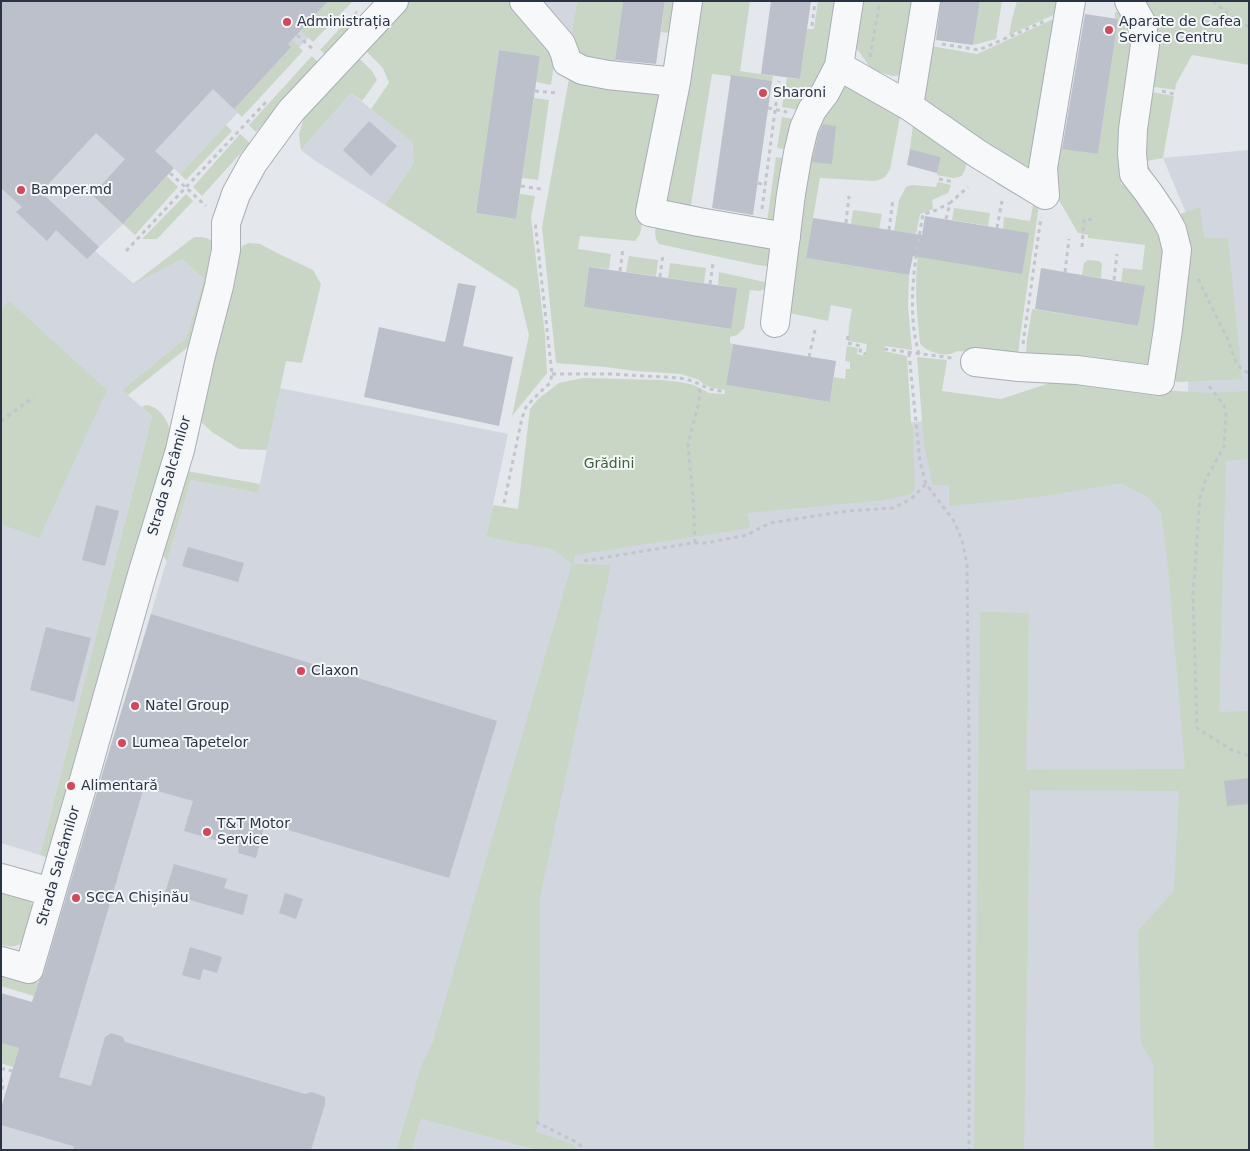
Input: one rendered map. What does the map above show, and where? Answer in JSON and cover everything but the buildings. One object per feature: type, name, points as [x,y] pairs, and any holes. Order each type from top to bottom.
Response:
[{"type":"street","name":"Strada Salcâmilor","points":[[1,961],[29,969],[141,578],[180,450],[226,250],[226,223],[236,194],[253,163],[291,111],[394,1]]},
{"type":"street","points":[[524,1],[561,44],[567,62],[582,70],[608,75],[676,82]]},
{"type":"street","points":[[688,1],[676,82],[650,212],[786,237]]},
{"type":"street","points":[[775,323],[798,153],[804,128],[812,110],[825,93],[848,70],[849,1]]},
{"type":"street","points":[[909,106],[926,1]]},
{"type":"street","points":[[975,362],[1019,367],[1077,370],[1160,381],[1177,250],[1172,230],[1165,217],[1134,174],[1132,154],[1134,129],[1145,45],[1142,24],[1129,1]]},
{"type":"street","points":[[1045,195],[1043,168],[1070,5]]},
{"type":"street","points":[[848,70],[909,106],[978,154],[1045,195]]},
{"type":"street","points":[[1,878],[51,892]]},
{"type":"path","points":[[812,26],[815,1]]},
{"type":"path","points":[[848,70],[871,56],[880,1]]},
{"type":"path","points":[[1213,1],[1228,14],[1249,27]]},
{"type":"path","points":[[920,40],[979,50],[1070,5]]},
{"type":"path","points":[[314,50],[320,43]]},
{"type":"path","points":[[759,232],[779,81]]},
{"type":"path","points":[[535,91],[558,93]]},
{"type":"path","points":[[126,251],[268,99]]},
{"type":"path","points":[[768,108],[776,110]]},
{"type":"path","points":[[170,173],[226,223]]},
{"type":"path","points":[[939,179],[954,182]]},
{"type":"path","points":[[758,183],[765,185]]},
{"type":"path","points":[[521,186],[541,189]]},
{"type":"path","points":[[919,354],[914,337],[913,286],[915,257],[923,214],[950,204],[968,187]]},
{"type":"path","points":[[1023,340],[1045,195]]},
{"type":"path","points":[[846,223],[849,196]]},
{"type":"path","points":[[889,230],[893,199]]},
{"type":"path","points":[[997,228],[1002,201]]},
{"type":"path","points":[[946,219],[950,204]]},
{"type":"path","points":[[1082,247],[1084,219],[1095,220]]},
{"type":"path","points":[[504,503],[526,407],[550,383],[552,374],[535,221]]},
{"type":"path","points":[[1064,272],[1068,239]]},
{"type":"path","points":[[620,271],[623,248]]},
{"type":"path","points":[[1177,250],[1196,276],[1228,340],[1236,362],[1242,370],[1249,373]]},
{"type":"path","points":[[660,277],[663,254]]},
{"type":"path","points":[[1114,280],[1117,254]]},
{"type":"path","points":[[710,284],[714,263]]},
{"type":"path","points":[[809,356],[815,330]]},
{"type":"path","points":[[848,336],[847,343],[861,346],[860,353],[866,354]]},
{"type":"path","points":[[884,349],[975,362]]},
{"type":"path","points":[[909,353],[920,462],[926,484],[954,521],[962,540],[967,565],[969,1150]]},
{"type":"path","points":[[552,374],[611,374],[680,378],[693,381],[709,389],[726,392]]},
{"type":"path","points":[[695,543],[688,445],[699,403],[700,385]]},
{"type":"path","points":[[1209,386],[1224,405],[1226,415],[1224,447],[1206,479],[1200,497],[1193,595],[1197,728],[1230,749],[1249,756]]},
{"type":"path","points":[[1,421],[34,397]]},
{"type":"path","points":[[584,561],[747,535],[770,522],[847,511],[893,508],[911,499],[926,484]]},
{"type":"path","points":[[1,1069],[12,1071]]},
{"type":"path","points":[[1,1078],[3,1086],[1,1094]]},
{"type":"path","points":[[536,1122],[578,1143],[585,1150]]},
{"type":"shaded area","points":[[1,1],[343,1],[180,174],[143,140],[92,195],[123,224],[95,251],[133,283],[182,259],[204,279],[186,338],[122,390],[152,416],[40,855],[1,843]]},
{"type":"shaded area","points":[[532,1],[577,1],[570,42]]},
{"type":"shaded area","points":[[351,93],[412,142],[414,163],[385,205],[301,150]]},
{"type":"shaded area","points":[[1249,150],[1249,1150],[579,1150],[573,1144],[413,1095],[396,1150],[1,1150],[1,1108],[38,983],[40,984],[45,967],[35,964],[53,904],[63,906],[191,480],[258,493],[280,388],[508,434],[486,537],[554,550],[615,427],[831,431],[1188,392],[1194,232],[1163,158]]},
{"type":"shaded area","points":[[421,1119],[536,1150],[412,1150]]},
{"type":"green space","points":[[328,1],[353,1],[313,42],[301,31]]},
{"type":"green space","points":[[408,1],[514,1],[556,49],[551,85],[536,82],[540,56],[499,50],[476,213],[516,219],[520,194],[535,196],[531,217],[545,335],[547,373],[512,416],[529,335],[518,290],[385,205],[414,163],[412,142],[371,109],[389,83],[383,68],[364,49]]},
{"type":"green space","points":[[577,1],[623,1],[614,67],[585,65],[570,42]]},
{"type":"green space","points":[[665,1],[681,1],[677,34],[661,32]]},
{"type":"green space","points":[[694,1],[750,1],[740,71],[773,76],[772,81],[712,74],[690,211],[660,199]]},
{"type":"green space","points":[[818,1],[842,1],[833,66],[799,110],[782,107],[787,78],[800,79],[807,29],[814,29]]},
{"type":"green space","points":[[856,1],[916,1],[902,75],[893,76],[872,70],[850,39]]},
{"type":"green space","points":[[980,1],[1002,1],[996,39],[973,45]]},
{"type":"green space","points":[[1017,1],[1062,1],[1060,12],[1009,35]]},
{"type":"green space","points":[[1142,1],[1249,1],[1249,65],[1192,55],[1176,84],[1175,90],[1148,86],[1155,37],[1155,20]]},
{"type":"green space","points":[[357,10],[358,20],[326,55],[320,50]]},
{"type":"green space","points":[[1115,12],[1123,12],[1136,48],[1121,184],[1134,190],[1169,243],[1152,367],[1026,355],[1032,309],[1138,326],[1144,286],[1121,282],[1123,268],[1142,270],[1145,245],[1088,238],[1088,235],[1078,233],[1052,188],[1057,148],[1098,154],[1118,19],[1115,18]]},
{"type":"green space","points":[[1060,16],[1031,180],[921,111],[931,46],[977,54]]},
{"type":"green space","points":[[292,40],[303,51],[242,117],[234,109],[291,47],[288,44]]},
{"type":"green space","points":[[312,56],[319,63],[256,132],[249,125]]},
{"type":"green space","points":[[357,56],[372,71],[377,80],[362,101],[351,93],[301,150],[299,134],[305,114]]},
{"type":"green space","name":"Grădini","points":[[569,79],[670,88],[640,234],[635,241],[580,236],[578,249],[611,254],[609,269],[589,267],[584,307],[730,329],[736,288],[718,285],[719,272],[769,283],[767,287],[760,291],[750,290],[744,328],[737,335],[730,337],[730,343],[733,344],[726,385],[830,402],[834,377],[845,379],[846,369],[850,369],[850,362],[845,361],[847,346],[858,348],[857,354],[865,356],[867,344],[848,341],[852,309],[831,305],[828,321],[789,312],[807,131],[843,85],[857,86],[901,112],[890,169],[884,178],[874,181],[820,178],[806,258],[909,275],[908,307],[912,350],[885,346],[884,351],[907,356],[911,422],[913,427],[915,490],[911,494],[884,500],[747,513],[750,528],[575,555],[573,564],[611,565],[540,897],[539,1118],[536,1132],[573,1144],[579,1150],[536,1150],[421,1119],[412,1150],[396,1150],[422,1064],[433,1042],[572,564],[554,550],[486,537],[493,505],[518,509],[530,409],[538,399],[559,383],[583,378],[680,382],[694,385],[709,393],[725,394],[725,390],[712,388],[699,380],[681,374],[556,363],[542,227]]},
{"type":"green space","points":[[1146,91],[1174,96],[1163,158],[1147,161],[1153,178],[1177,215],[1200,207],[1204,238],[1228,238],[1242,379],[1177,382],[1167,373],[1184,246],[1142,163]]},
{"type":"green space","points":[[534,98],[549,100],[538,180],[522,178]]},
{"type":"green space","points":[[782,117],[795,119],[790,150],[777,148]]},
{"type":"green space","points":[[914,117],[968,159],[962,176],[953,178],[937,175],[941,157],[910,149]]},
{"type":"green space","points":[[226,125],[232,131],[186,180],[180,174]]},
{"type":"green space","points":[[240,134],[250,143],[202,196],[193,187]]},
{"type":"green space","points":[[776,157],[789,159],[780,224],[767,222]]},
{"type":"green space","points":[[167,176],[178,187],[135,235],[123,224]]},
{"type":"green space","points":[[996,178],[1039,205],[1018,355],[957,351],[952,354],[933,352],[920,343],[916,289],[918,257],[1003,229],[1004,217],[1030,221],[1033,205],[997,184]]},
{"type":"green space","points":[[938,182],[951,185],[948,193],[932,200],[933,209],[920,214],[916,234],[894,231],[899,200],[906,187],[911,185],[936,187]]},
{"type":"green space","points":[[186,194],[193,201],[157,239],[142,239]]},
{"type":"green space","points":[[954,208],[990,213],[988,226],[952,220]]},
{"type":"green space","points":[[853,210],[882,214],[879,229],[851,224]]},
{"type":"green space","points":[[658,223],[774,242],[772,262],[767,266],[757,265],[659,244],[655,234]]},
{"type":"green space","points":[[194,237],[206,238],[215,244],[193,343],[128,395],[122,390],[186,338],[204,279],[182,259],[133,284]]},
{"type":"green space","points":[[249,243],[260,244],[313,270],[321,284],[302,363],[286,361],[267,450],[239,449],[212,432],[200,421],[199,410],[238,258],[242,246]]},
{"type":"green space","points":[[629,256],[658,260],[656,276],[626,272]]},
{"type":"green space","points":[[1088,260],[1099,261],[1102,264],[1101,278],[1082,275],[1084,263]]},
{"type":"green space","points":[[670,263],[706,268],[704,283],[668,278]]},
{"type":"green space","points":[[9,301],[107,390],[39,538],[1,524],[1,309]]},
{"type":"green space","points":[[917,357],[947,360],[942,391],[1001,399],[1065,378],[1161,390],[1208,393],[1249,391],[1249,459],[1226,461],[1219,712],[1249,711],[1249,1150],[1154,1150],[1153,1063],[1141,1044],[1138,931],[1174,891],[1179,791],[1030,790],[1024,1150],[974,1150],[980,612],[1029,613],[1026,770],[1185,769],[1167,556],[1161,512],[1149,498],[1121,483],[1037,497],[949,506],[949,485],[933,485],[924,445]]},
{"type":"green space","points":[[146,405],[152,406],[160,412],[173,437],[51,859],[40,855],[152,416],[142,407]]},
{"type":"green space","points":[[181,470],[260,484],[258,493],[191,480],[167,561],[159,551]]},
{"type":"green space","points":[[5,890],[29,896],[33,908],[24,941],[19,945],[1,945],[1,893]]},
{"type":"green space","points":[[1,973],[38,983],[34,996],[1,986]]},
{"type":"green space","points":[[1,1043],[19,1048],[13,1067],[1,1063]]},
{"type":"place","name":"Administrația","points":[[287,22]]},
{"type":"place","name":"Aparate de Cafea Service Centru","points":[[1109,30]]},
{"type":"place","name":"Sharoni","points":[[763,93]]},
{"type":"place","name":"Bamper.md","points":[[21,190]]},
{"type":"place","name":"Claxon","points":[[301,671]]},
{"type":"place","name":"Natel Group","points":[[135,706]]},
{"type":"place","name":"Lumea Tapetelor","points":[[122,743]]},
{"type":"place","name":"Alimentară","points":[[71,786]]},
{"type":"place","name":"T&T Motor Service","points":[[207,832]]},
{"type":"place","name":"SCCA Chișinău","points":[[76,898]]}]
